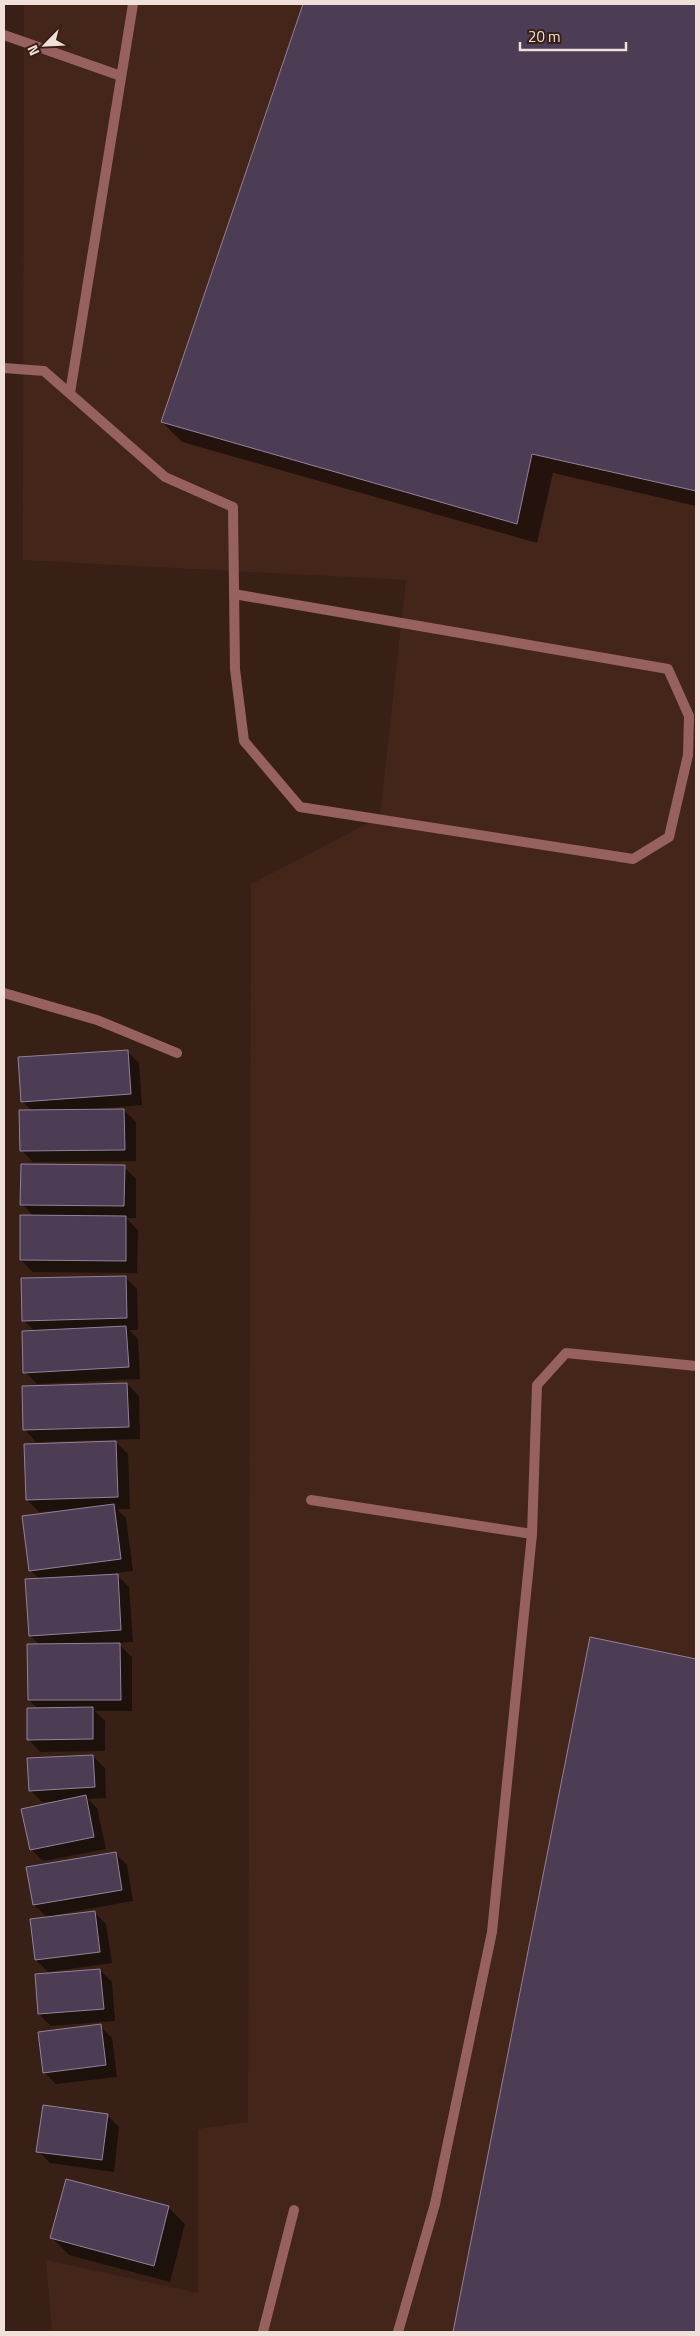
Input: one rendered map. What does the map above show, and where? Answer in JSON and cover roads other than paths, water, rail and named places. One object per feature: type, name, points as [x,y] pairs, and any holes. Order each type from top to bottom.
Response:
[{"type":"lane","points":[[70,393],[133,4]]},
{"type":"lane","points":[[4,35],[121,76]]},
{"type":"lane","points":[[4,368],[44,372],[165,477],[233,507],[234,594],[235,669],[244,741],[300,807],[633,859],[669,837],[688,755],[689,716],[668,669],[234,594]]},
{"type":"lane","points":[[4,993],[97,1020],[177,1053]]},
{"type":"lane","points":[[398,2332],[435,2204],[492,1932],[532,1534],[537,1385],[566,1354],[696,1366]]},
{"type":"lane","points":[[311,1500],[532,1534]]},
{"type":"lane","points":[[263,2332],[294,2210]]}]
